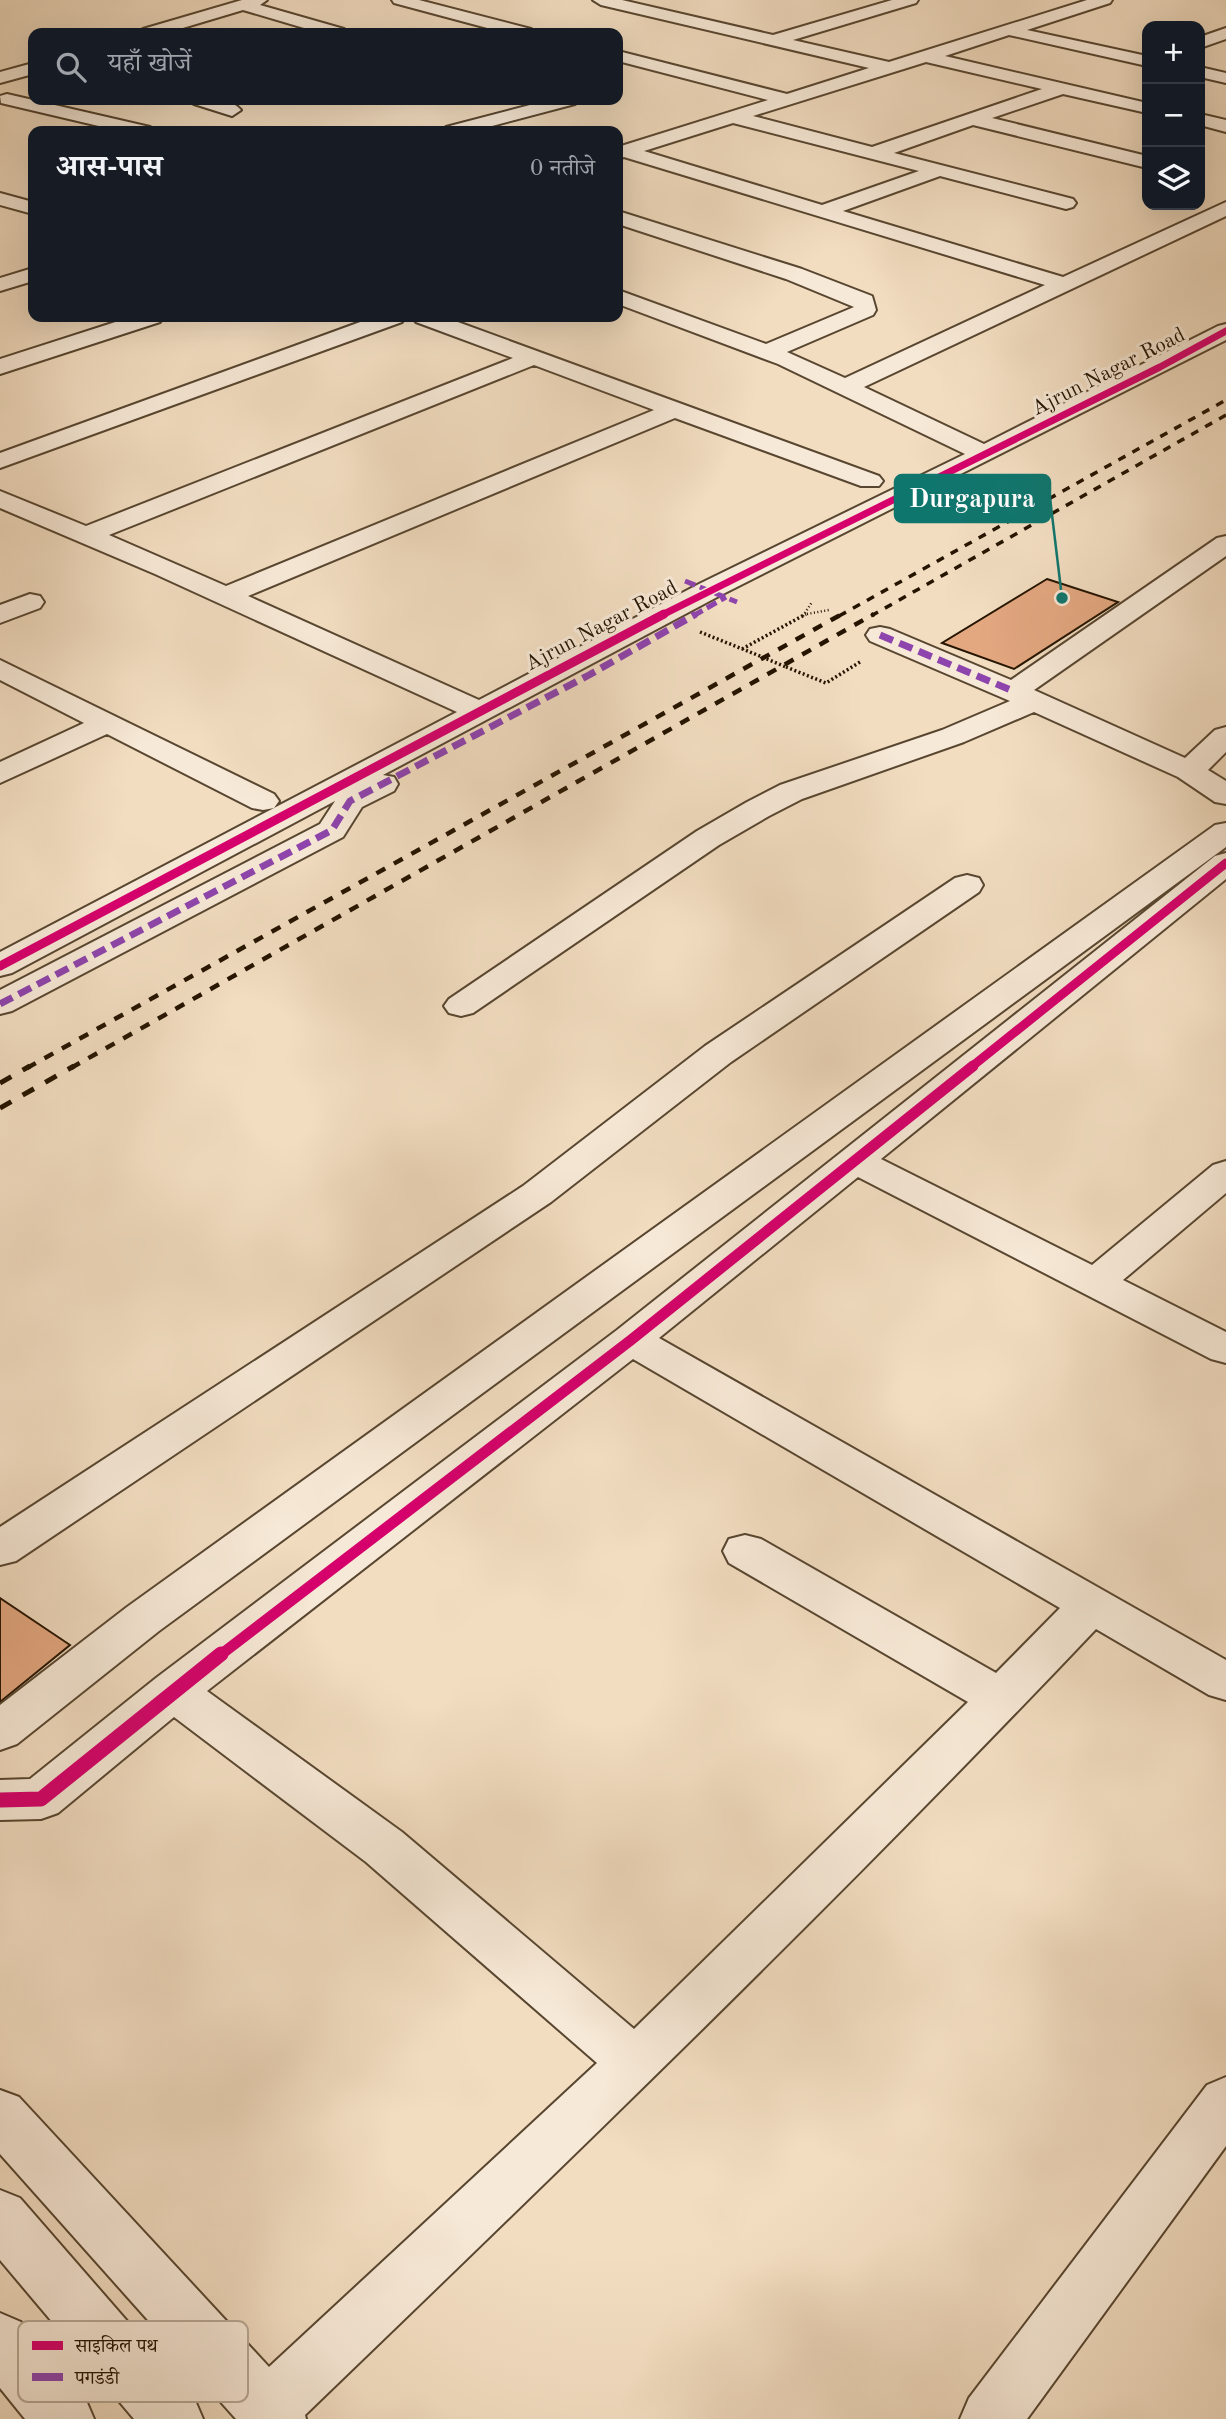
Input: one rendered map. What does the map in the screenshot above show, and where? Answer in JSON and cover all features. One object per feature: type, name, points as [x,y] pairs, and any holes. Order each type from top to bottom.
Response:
[{"type":"street","points":[[400,0],[506,28]]},
{"type":"street","points":[[601,0],[891,68]]},
{"type":"street","points":[[634,8],[659,0]]},
{"type":"street","points":[[856,0],[887,7]]},
{"type":"street","points":[[774,40],[910,0]]},
{"type":"street","points":[[1061,0],[1096,3]]},
{"type":"street","points":[[623,151],[1096,3]]},
{"type":"street","points":[[217,28],[257,6]]},
{"type":"street","points":[[169,28],[257,6],[323,28]]},
{"type":"street","points":[[1009,31],[1142,60]]},
{"type":"street","points":[[1205,41],[1226,33]]},
{"type":"street","points":[[623,57],[789,100]]},
{"type":"street","points":[[926,57],[1142,107]]},
{"type":"street","points":[[631,81],[670,68]]},
{"type":"street","points":[[0,78],[28,70]]},
{"type":"street","points":[[1205,73],[1226,78]]},
{"type":"street","points":[[874,153],[1062,88]]},
{"type":"street","points":[[28,92],[6,99],[28,104]]},
{"type":"street","points":[[31,105],[121,126]]},
{"type":"street","points":[[216,105],[232,110]]},
{"type":"street","points":[[472,126],[550,105]]},
{"type":"street","points":[[32,122],[61,112]]},
{"type":"street","points":[[0,113],[47,126]]},
{"type":"street","points":[[733,117],[1066,203]]},
{"type":"street","points":[[972,119],[1142,161]]},
{"type":"street","points":[[1205,121],[1226,126]]},
{"type":"street","points":[[623,153],[826,210],[1065,284]]},
{"type":"street","points":[[826,210],[940,170]]},
{"type":"street","points":[[843,388],[1226,208]]},
{"type":"street","points":[[623,219],[794,274],[864,301],[864,310],[767,352]]},
{"type":"street","points":[[0,285],[28,276]]},
{"type":"street","points":[[623,299],[767,352],[985,454]]},
{"type":"street","name":"Ajrun Nagar Road","points":[[0,966],[685,581],[870,481],[1145,351],[1226,308]]},
{"type":"street","points":[[0,367],[137,322]]},
{"type":"street","points":[[0,461],[380,322]]},
{"type":"street","points":[[438,322],[678,408],[870,481]]},
{"type":"street","name":"Ajrun Nagar Road","points":[[0,940],[263,801],[709,590],[1226,331]]},
{"type":"street","points":[[86,535],[535,357]]},
{"type":"street","points":[[225,596],[678,408]]},
{"type":"street","points":[[8,505],[86,535],[225,596],[466,706]]},
{"type":"street","points":[[460,1006],[708,838],[758,809],[803,787],[953,736],[1023,696],[1226,544]]},
{"type":"street","points":[[0,1004],[332,830],[350,801],[732,600],[685,581]]},
{"type":"street","points":[[0,615],[30,602]]},
{"type":"street","points":[[887,638],[1189,771],[1226,794]]},
{"type":"street","points":[[0,668],[263,801]]},
{"type":"street","points":[[0,774],[108,723]]},
{"type":"street","points":[[1189,771],[1226,736]]},
{"type":"street","points":[[0,1731],[154,1611],[1022,977],[1226,832]]},
{"type":"street","points":[[0,1800],[41,1799],[173,1691],[631,1340],[1226,863]]},
{"type":"street","points":[[0,1549],[537,1194],[718,1054],[873,952],[967,885]]},
{"type":"street","points":[[854,1160],[1226,1349]]},
{"type":"street","points":[[1096,1282],[1226,1173]]},
{"type":"street","points":[[631,1340],[1226,1682]]},
{"type":"street","points":[[745,1551],[1000,1698]]},
{"type":"street","points":[[248,2389],[271,2414],[635,2063],[906,1796],[1092,1604]]},
{"type":"street","points":[[173,1691],[384,1847],[635,2063]]},
{"type":"street","points":[[990,2419],[1226,2102]]},
{"type":"street","points":[[0,2115],[187,2321]]},
{"type":"street","points":[[0,2217],[89,2321]]},
{"type":"street","points":[[0,2343],[18,2364]]},
{"type":"street","points":[[50,2402],[64,2419]]},
{"type":"street","points":[[158,2402],[173,2419]]},
{"type":"path","points":[[806,614],[812,602]]},
{"type":"path","points":[[742,649],[806,614],[829,610]]},
{"type":"path","points":[[708,636],[826,683],[887,638]]},
{"type":"building","points":[[1047,579],[1118,602],[1014,669],[942,643]]},
{"type":"building","points":[[0,1598],[70,1645],[0,1702]]},
{"type":"railway","points":[[839,616],[1226,400]]},
{"type":"railway","points":[[871,616],[1226,415]]},
{"type":"railway","points":[[27,1068],[842,614]]},
{"type":"railway","points":[[71,1068],[874,614]]},
{"type":"railway","points":[[0,1083],[30,1066]]},
{"type":"railway","points":[[0,1108],[74,1066]]},
{"type":"marked path","points":[[685,581],[737,602]]},
{"type":"marked path","points":[[0,1004],[332,830],[350,801],[589,675],[726,597]]},
{"type":"marked path","points":[[880,635],[1013,691]]},
{"type":"cycle path","points":[[0,966],[709,590],[1160,367],[1226,331]]},
{"type":"cycle path","points":[[0,1800],[41,1799],[173,1691],[631,1340],[1226,863]]},
{"type":"place","name":"Durgapura","points":[[1062,598]]}]
